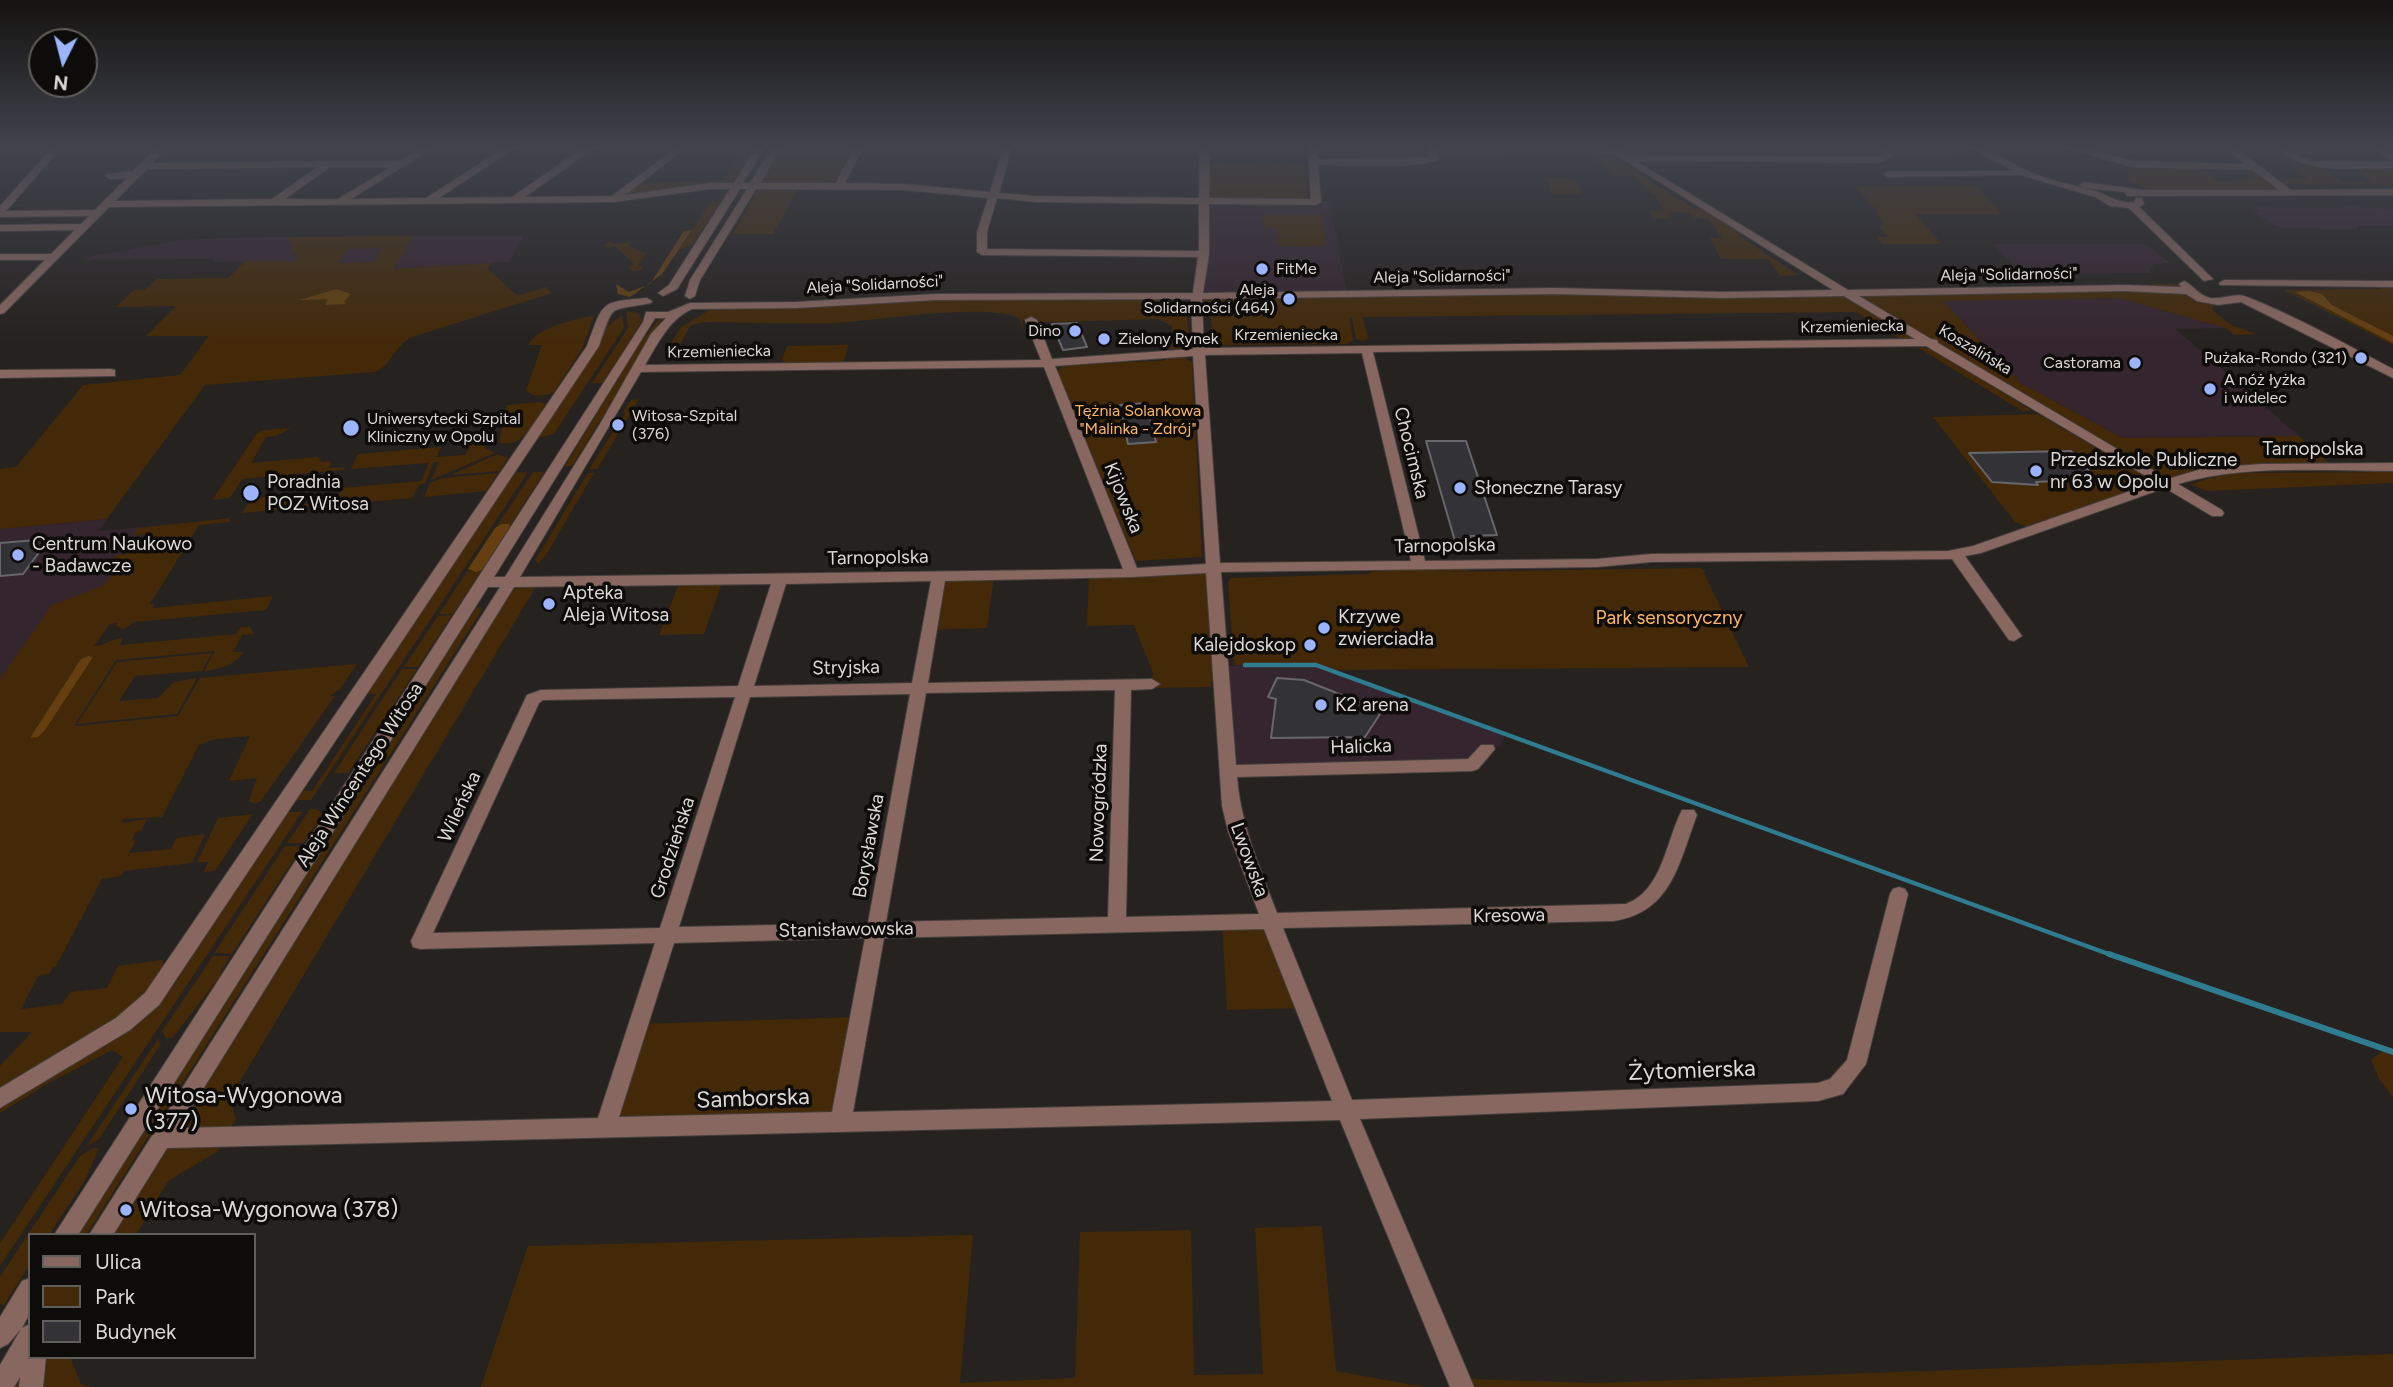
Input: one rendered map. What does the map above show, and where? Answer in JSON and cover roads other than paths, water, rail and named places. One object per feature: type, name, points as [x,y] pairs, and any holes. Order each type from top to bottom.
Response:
[{"type":"street","points":[[0,213],[97,213]]},
{"type":"street","points":[[0,311],[97,213]]},
{"type":"street","points":[[648,308],[673,287],[720,213]]},
{"type":"street","points":[[0,1099],[123,1024],[152,999],[593,346],[607,310],[648,308],[677,313],[690,300],[695,280],[737,213]]},
{"type":"street","points":[[988,213],[982,232],[982,252],[1204,254]]},
{"type":"street","name":"Lwowska","points":[[1204,213],[1204,254],[1197,296],[1206,471],[1231,806],[1237,831],[1344,1110],[1462,1387]]},
{"type":"street","name":"Koszalińska","points":[[1713,213],[2217,513]]},
{"type":"street","points":[[2125,213],[2139,218],[2188,271],[2187,284]]},
{"type":"street","points":[[2131,213],[2208,279]]},
{"type":"street","points":[[2138,213],[2139,218]]},
{"type":"street","points":[[2139,218],[2142,213]]},
{"type":"street","points":[[0,228],[83,227]]},
{"type":"street","points":[[0,257],[54,257]]},
{"type":"street","points":[[2187,284],[2208,279],[2224,283],[2238,294],[2393,374]]},
{"type":"street","points":[[2187,284],[2210,300],[2238,294],[2393,284]]},
{"type":"street","name":"Aleja \"Solidarności\"","points":[[663,293],[690,300],[761,305],[936,297],[1554,291],[1723,295],[2124,288],[2187,284]]},
{"type":"street","name":"Aleja Wincentego Witosa","points":[[66,1233],[649,322],[648,308]]},
{"type":"street","name":"Aleja Wincentego Witosa","points":[[101,1233],[509,583],[639,369],[657,334],[677,313]]},
{"type":"street","name":"Kijowska","points":[[1031,320],[1132,573]]},
{"type":"street","name":"Krzemieniecka","points":[[639,369],[1048,363],[1200,352],[1933,342]]},
{"type":"street","name":"Chocimska","points":[[1367,350],[1419,566]]},
{"type":"street","points":[[0,374],[111,373]]},
{"type":"street","name":"Tarnopolska","points":[[484,582],[939,577],[1132,573],[1214,568],[1597,563],[1664,558],[1956,554],[1983,548],[2205,472],[2233,469],[2393,467]]},
{"type":"street","points":[[1956,554],[2014,636]]},
{"type":"street","name":"Borysławska","points":[[841,1122],[939,577]]},
{"type":"street","name":"Grodzieńska","points":[[605,1129],[780,579]]},
{"type":"street","name":"Stryjska","points":[[541,695],[1152,684]]},
{"type":"street","name":"Nowogródzka","points":[[1117,923],[1124,685]]},
{"type":"street","name":"Wileńska","points":[[420,941],[533,699],[541,695]]},
{"type":"street","name":"Halicka","points":[[1228,771],[1472,765],[1487,749]]},
{"type":"street","name":"Kresowa","points":[[1271,921],[1627,911],[1652,897],[1688,815]]},
{"type":"street","name":"Żytomierska","points":[[1344,1110],[1818,1092],[1836,1087],[1856,1065],[1899,894]]},
{"type":"street","name":"Stanisławowska","points":[[420,941],[1271,921]]},
{"type":"street","name":"Samborska","points":[[163,1138],[1344,1110]]},
{"type":"street","points":[[0,1322],[28,1290]]},
{"type":"street","points":[[0,1336],[13,1320],[28,1292]]},
{"type":"street","points":[[1,1387],[28,1340]]},
{"type":"street","points":[[32,1387],[34,1359]]},
{"type":"waterway","points":[[1245,665],[1316,665],[2114,956]]},
{"type":"waterway","points":[[2109,954],[2393,1052]]},
{"type":"place","name":"FitMe","points":[[1262,269]]},
{"type":"place","name":"Aleja Solidarności (464)","points":[[1289,299]]},
{"type":"place","name":"Dino","points":[[1075,331]]},
{"type":"place","name":"Zielony Rynek","points":[[1104,339]]},
{"type":"place","name":"Pużaka-Rondo (321)","points":[[2361,358]]},
{"type":"place","name":"Castorama","points":[[2135,363]]},
{"type":"place","name":"A nóż łyżka i widelec","points":[[2210,389]]},
{"type":"place","name":"Witosa-Szpital (376)","points":[[618,425]]},
{"type":"place","name":"Uniwersytecki Szpital Kliniczny w Opolu","points":[[351,428]]},
{"type":"place","name":"Przedszkole Publiczne nr 63 w Opolu","points":[[2036,471]]},
{"type":"place","name":"Słoneczne Tarasy","points":[[1460,488]]},
{"type":"place","name":"Poradnia POZ Witosa","points":[[251,493]]},
{"type":"place","name":"Centrum Naukowo - Badawcze","points":[[18,555]]},
{"type":"place","name":"Apteka Aleja Witosa","points":[[549,604]]},
{"type":"place","name":"Krzywe zwierciadła","points":[[1324,628]]},
{"type":"place","name":"Kalejdoskop","points":[[1310,645]]},
{"type":"place","name":"K2 arena","points":[[1321,705]]},
{"type":"place","name":"Witosa-Wygonowa (377)","points":[[131,1109]]},
{"type":"place","name":"Witosa-Wygonowa (378)","points":[[126,1210]]},
{"type":"park label","name":"Tężnia Solankowa \"Malinka - Zdrój\"","points":[[1138,420]]},
{"type":"park label","name":"Park sensoryczny","points":[[1669,618]]}]
